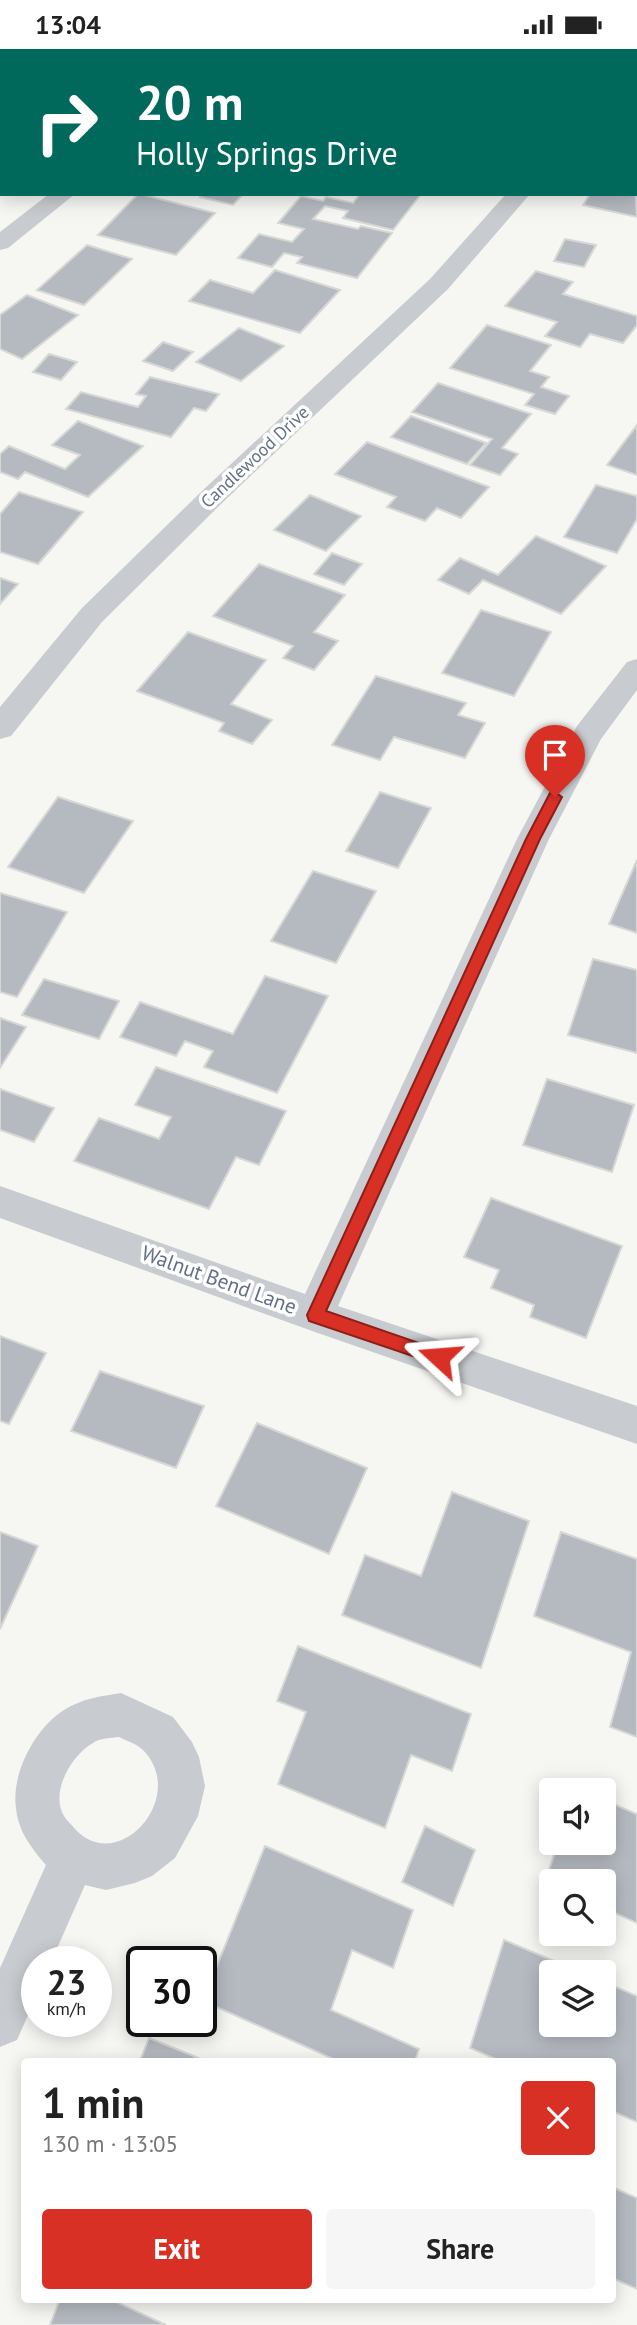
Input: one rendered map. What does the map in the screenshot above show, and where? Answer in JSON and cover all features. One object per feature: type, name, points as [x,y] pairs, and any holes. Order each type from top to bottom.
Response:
[{"type":"street","points":[[0,243],[61,196]]},
{"type":"street","name":"Candlewood Drive","points":[[0,728],[92,615],[212,497],[439,283],[517,196]]},
{"type":"street","points":[[315,1315],[533,839],[588,733],[637,669]]},
{"type":"street","name":"Walnut Bend Lane","points":[[0,1202],[315,1315],[637,1425]]},
{"type":"street","points":[[0,2023],[73,1858]]},
{"type":"building","points":[[136,196],[146,196],[215,213],[176,255],[98,235]]},
{"type":"building","points":[[201,196],[241,196],[233,205]]},
{"type":"building","points":[[301,196],[323,201],[326,197],[353,203],[358,196],[419,196],[393,230],[343,218],[348,211],[325,206],[313,219],[392,233],[357,278],[297,263],[302,257],[284,253],[272,267],[238,258],[259,234],[292,242],[304,229],[278,223]]},
{"type":"building","points":[[589,196],[636,196],[637,217],[583,205]]},
{"type":"building","points":[[565,239],[596,245],[584,267],[554,261]]},
{"type":"building","points":[[87,245],[132,259],[84,305],[37,290]]},
{"type":"building","points":[[275,270],[340,290],[300,333],[189,301],[210,280],[253,293]]},
{"type":"building","points":[[536,271],[573,282],[563,294],[637,316],[637,325],[623,343],[590,334],[580,347],[545,336],[557,322],[505,306]]},
{"type":"building","points":[[27,295],[78,315],[22,359],[0,349],[0,315]]},
{"type":"building","points":[[487,325],[551,345],[530,371],[549,377],[541,387],[569,396],[555,414],[525,405],[534,394],[450,368]]},
{"type":"building","points":[[239,328],[284,346],[241,381],[196,362]]},
{"type":"building","points":[[163,342],[193,352],[173,371],[143,361]]},
{"type":"building","points":[[49,354],[77,362],[61,380],[33,372]]},
{"type":"building","points":[[150,377],[219,394],[206,411],[194,408],[171,437],[66,409],[81,392],[138,407],[146,396],[136,394]]},
{"type":"building","points":[[438,383],[531,414],[502,448],[518,454],[500,475],[470,465],[492,439],[412,412]]},
{"type":"building","points":[[411,416],[486,443],[467,464],[391,437]]},
{"type":"building","points":[[78,421],[143,446],[88,497],[25,472],[18,479],[0,472],[0,454],[9,446],[65,469],[80,455],[52,445]]},
{"type":"building","points":[[637,425],[637,475],[607,465]]},
{"type":"building","points":[[367,442],[489,487],[461,518],[437,508],[425,521],[387,507],[396,497],[335,474]]},
{"type":"building","points":[[596,485],[637,496],[637,519],[617,553],[564,537]]},
{"type":"building","points":[[19,492],[83,512],[38,564],[0,552],[0,514]]},
{"type":"building","points":[[310,495],[361,516],[326,551],[274,530]]},
{"type":"building","points":[[536,536],[606,566],[561,614],[483,580],[469,594],[438,580],[460,558],[498,575]]},
{"type":"building","points":[[332,553],[362,564],[344,585],[314,574]]},
{"type":"building","points":[[259,564],[345,595],[314,632],[338,641],[314,670],[283,658],[293,646],[213,616]]},
{"type":"building","points":[[0,578],[18,584],[0,604]]},
{"type":"building","points":[[481,610],[551,632],[514,696],[442,673]]},
{"type":"building","points":[[188,632],[266,660],[231,704],[272,720],[252,744],[219,731],[224,723],[137,691]]},
{"type":"building","points":[[376,676],[466,703],[458,715],[485,723],[465,758],[394,737],[380,760],[332,745]]},
{"type":"building","points":[[380,792],[431,808],[398,868],[346,851]]},
{"type":"building","points":[[58,797],[133,821],[84,893],[8,867]]},
{"type":"building","points":[[637,860],[637,933],[609,924]]},
{"type":"building","points":[[313,871],[376,891],[336,963],[271,941]]},
{"type":"building","points":[[0,893],[67,912],[17,997],[0,992]]},
{"type":"building","points":[[593,959],[637,970],[637,1053],[568,1035]]},
{"type":"building","points":[[265,976],[328,996],[277,1093],[204,1067],[213,1051],[185,1041],[176,1056],[120,1037],[140,1002],[233,1034]]},
{"type":"building","points":[[44,979],[119,1001],[99,1039],[22,1015]]},
{"type":"building","points":[[0,1018],[26,1027],[0,1068]]},
{"type":"building","points":[[156,1067],[286,1111],[259,1165],[236,1157],[209,1209],[74,1161],[99,1118],[159,1139],[171,1117],[135,1105]]},
{"type":"building","points":[[547,1079],[634,1105],[612,1172],[523,1145]]},
{"type":"building","points":[[0,1089],[54,1108],[34,1142],[0,1130]]},
{"type":"building","points":[[491,1198],[622,1246],[586,1338],[530,1317],[534,1305],[491,1288],[499,1270],[464,1257]]},
{"type":"building","points":[[0,1336],[46,1353],[9,1424],[0,1421]]},
{"type":"building","points":[[100,1371],[204,1406],[176,1468],[71,1431]]},
{"type":"building","points":[[257,1423],[367,1468],[329,1554],[216,1506]]},
{"type":"building","points":[[452,1492],[529,1521],[481,1668],[342,1615],[365,1555],[421,1576]]},
{"type":"building","points":[[0,1532],[38,1546],[0,1629]]},
{"type":"building","points":[[561,1532],[637,1559],[637,1737],[610,1727],[631,1652],[534,1616]]},
{"type":"building","points":[[298,1646],[471,1714],[452,1771],[411,1755],[385,1828],[278,1784],[306,1712],[277,1701]]},
{"type":"building","points":[[616,1805],[637,1814],[637,1923],[616,1913],[616,1869],[549,1869],[554,1855],[616,1855]]},
{"type":"building","points":[[425,1826],[475,1850],[453,1906],[402,1882]]},
{"type":"building","points":[[265,1846],[413,1910],[393,1968],[352,1950],[331,2010],[419,2049],[416,2058],[331,2058],[217,2007],[217,1966]]},
{"type":"building","points":[[504,1940],[552,1960],[539,1960],[539,2037],[616,2037],[616,1987],[637,1996],[637,2122],[616,2113],[616,2058],[493,2058],[470,2048]]},
{"type":"building","points":[[149,2038],[199,2058],[141,2058]]},
{"type":"building","points":[[616,2189],[637,2198],[637,2289],[616,2280]]},
{"type":"building","points":[[58,2303],[119,2303],[166,2325],[50,2325]]},
{"type":"route","points":[[439,1357],[315,1315],[533,839],[555,797]]}]
